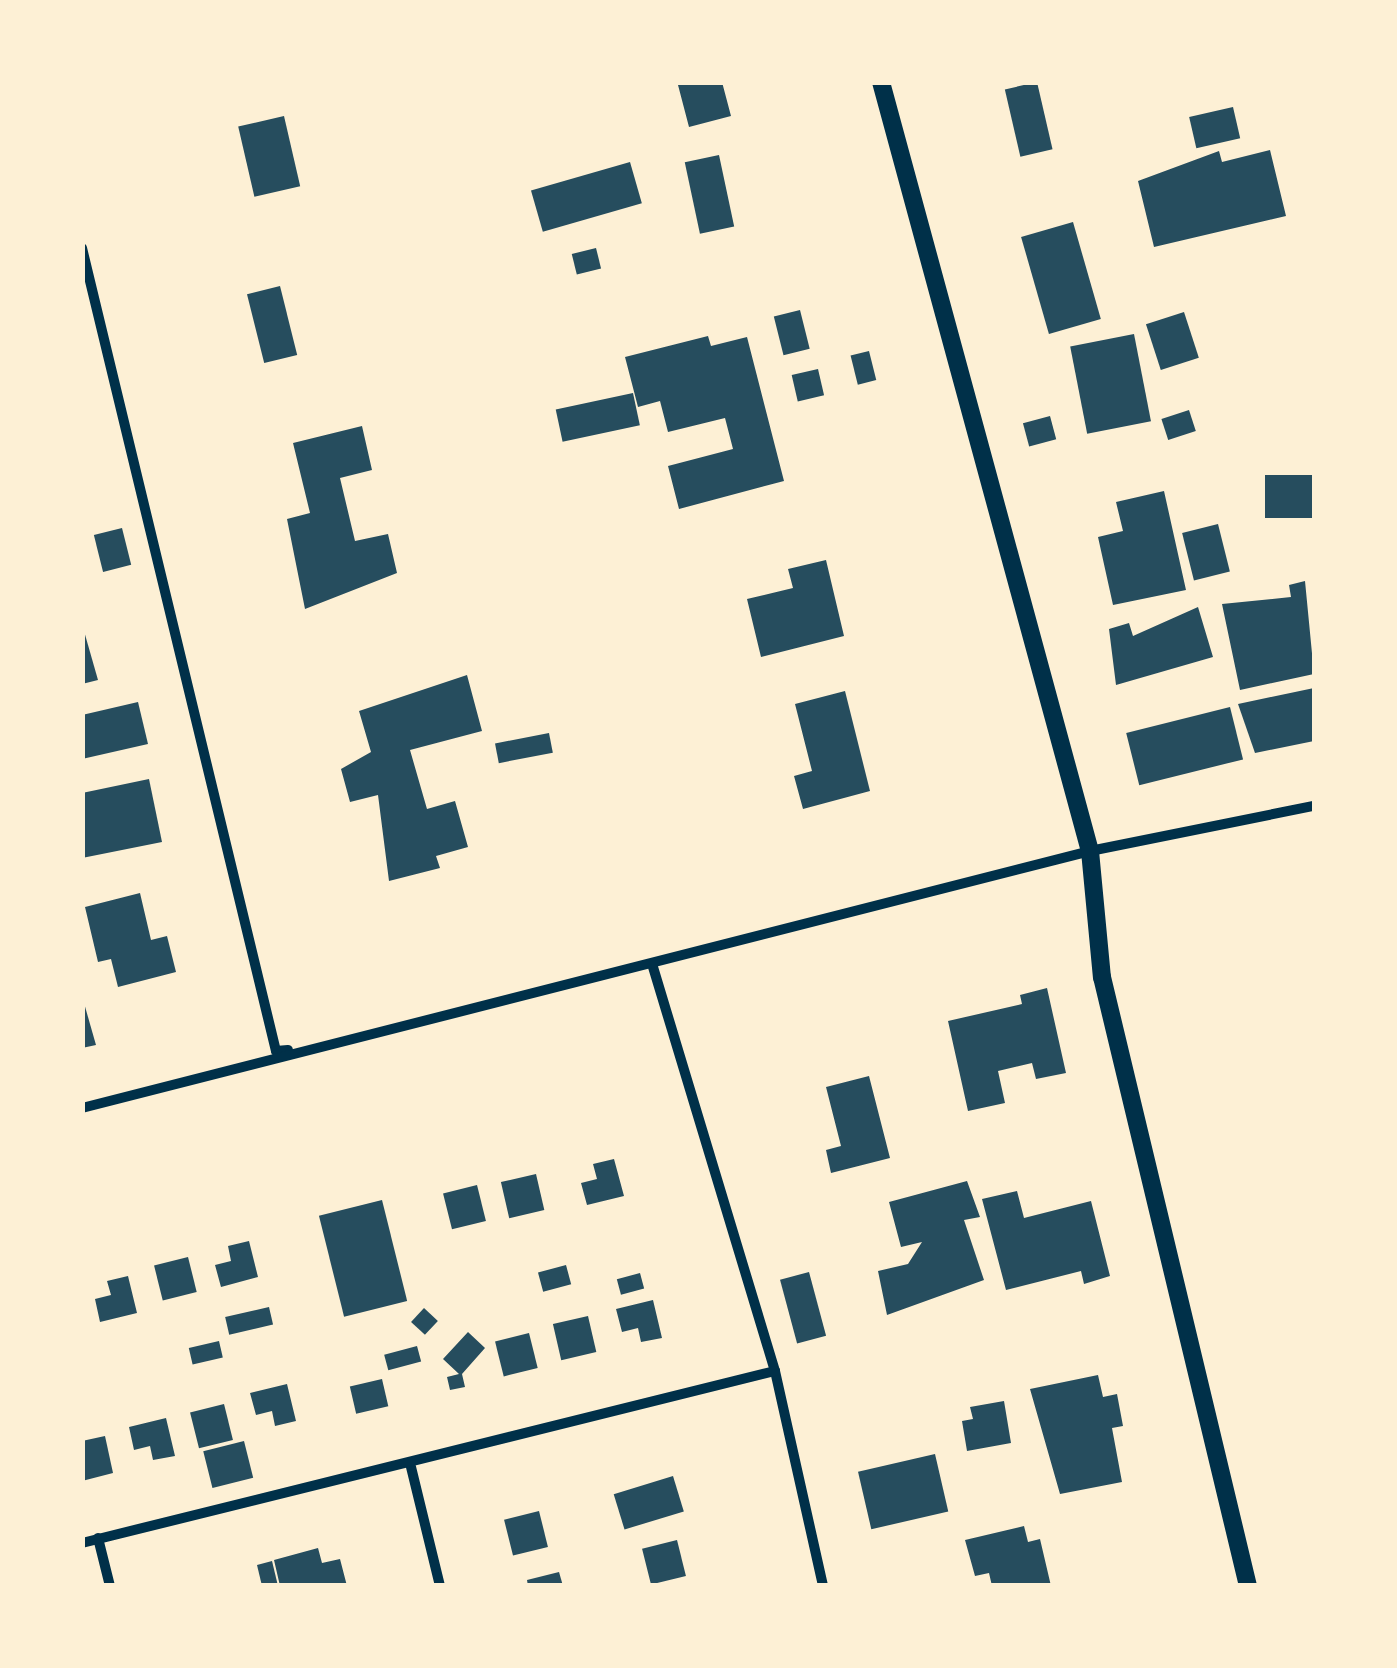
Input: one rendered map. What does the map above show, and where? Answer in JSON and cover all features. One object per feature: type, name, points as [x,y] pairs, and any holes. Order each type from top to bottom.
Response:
[{"type":"street","points":[[881,82],[1090,851],[1102,977],[1248,1586]]},
{"type":"street","points":[[82,248],[276,1051],[309,1050]]},
{"type":"street","points":[[82,1108],[653,967],[1090,851],[1314,806]]},
{"type":"street","points":[[653,967],[774,1371],[824,1586]]},
{"type":"street","points":[[82,1542],[411,1467],[774,1371]]},
{"type":"street","points":[[411,1467],[440,1586]]},
{"type":"street","points":[[98,1538],[110,1586]]},
{"type":"building","points":[[665,82],[722,82],[731,116],[689,127],[678,85]]},
{"type":"building","points":[[1037,82],[1053,149],[1020,157],[1005,89]]},
{"type":"building","points":[[1233,107],[1240,138],[1196,148],[1189,117]]},
{"type":"building","points":[[284,116],[300,186],[254,197],[238,127]]},
{"type":"building","points":[[1270,150],[1286,216],[1154,247],[1138,181],[1219,151],[1222,162]]},
{"type":"building","points":[[719,155],[734,226],[700,234],[685,162]]},
{"type":"building","points":[[630,162],[642,203],[543,232],[531,190]]},
{"type":"building","points":[[1073,222],[1101,319],[1049,334],[1021,237]]},
{"type":"building","points":[[596,248],[601,268],[577,274],[572,254]]},
{"type":"building","points":[[280,286],[297,355],[264,363],[247,294]]},
{"type":"building","points":[[800,310],[810,349],[783,355],[774,317]]},
{"type":"building","points":[[1184,312],[1199,358],[1161,370],[1146,324]]},
{"type":"building","points":[[1134,334],[1151,421],[1087,434],[1070,346]]},
{"type":"building","points":[[708,336],[711,346],[747,337],[784,481],[679,509],[668,466],[733,449],[725,418],[668,432],[660,401],[638,407],[625,357]]},
{"type":"building","points":[[869,351],[876,380],[858,385],[851,356]]},
{"type":"building","points":[[818,369],[824,395],[798,401],[792,375]]},
{"type":"building","points":[[633,393],[640,425],[563,442],[556,409]]},
{"type":"building","points":[[1189,410],[1196,431],[1168,440],[1161,419]]},
{"type":"building","points":[[1050,416],[1056,439],[1029,446],[1023,423]]},
{"type":"building","points":[[362,426],[372,470],[340,478],[355,541],[388,534],[397,573],[305,609],[287,519],[310,513],[293,443]]},
{"type":"building","points":[[1265,475],[1314,475],[1314,518],[1265,518]]},
{"type":"building","points":[[1164,491],[1186,590],[1113,605],[1098,537],[1123,531],[1116,502]]},
{"type":"building","points":[[1218,524],[1230,572],[1194,580],[1182,533]]},
{"type":"building","points":[[122,528],[131,565],[103,572],[94,535]]},
{"type":"building","points":[[826,560],[844,636],[761,657],[747,599],[793,588],[788,569]]},
{"type":"building","points":[[1305,581],[1314,674],[1240,690],[1222,604],[1291,597],[1289,585]]},
{"type":"building","points":[[1198,607],[1213,657],[1116,685],[1109,629],[1129,623],[1133,636]]},
{"type":"building","points":[[82,624],[98,680],[82,684]]},
{"type":"building","points":[[467,675],[482,731],[410,750],[427,809],[455,801],[468,847],[436,856],[440,868],[389,881],[378,795],[350,802],[341,769],[371,752],[359,711]]},
{"type":"building","points":[[1314,688],[1314,741],[1255,753],[1238,704]]},
{"type":"building","points":[[845,691],[870,791],[803,809],[794,776],[812,771],[795,704]]},
{"type":"building","points":[[138,702],[148,744],[82,759],[82,715]]},
{"type":"building","points":[[1230,707],[1243,759],[1139,785],[1126,733]]},
{"type":"building","points":[[549,733],[553,753],[499,763],[495,743]]},
{"type":"building","points":[[149,779],[162,842],[82,858],[82,793]]},
{"type":"building","points":[[140,893],[151,940],[167,936],[176,972],[118,987],[111,959],[98,962],[85,907]]},
{"type":"building","points":[[1047,988],[1066,1073],[1036,1079],[1032,1063],[998,1071],[1005,1103],[968,1111],[948,1021],[1022,1004],[1020,995]]},
{"type":"building","points":[[82,996],[96,1045],[82,1048]]},
{"type":"building","points":[[869,1076],[890,1158],[831,1173],[826,1150],[841,1146],[826,1087]]},
{"type":"building","points":[[614,1159],[624,1196],[587,1205],[581,1183],[597,1179],[593,1164]]},
{"type":"building","points":[[536,1174],[544,1210],[509,1218],[501,1182]]},
{"type":"building","points":[[967,1181],[980,1217],[964,1220],[984,1280],[887,1315],[878,1271],[908,1264],[922,1242],[901,1247],[889,1202]]},
{"type":"building","points":[[477,1185],[486,1221],[452,1229],[443,1193]]},
{"type":"building","points":[[1017,1191],[1024,1218],[1091,1201],[1110,1276],[1084,1284],[1081,1271],[1006,1290],[982,1199]]},
{"type":"building","points":[[382,1200],[407,1301],[344,1317],[319,1216]]},
{"type":"building","points":[[249,1241],[258,1277],[221,1287],[215,1265],[231,1261],[228,1246]]},
{"type":"building","points":[[188,1257],[197,1292],[163,1300],[154,1265]]},
{"type":"building","points":[[566,1265],[571,1284],[543,1292],[538,1273]]},
{"type":"building","points":[[809,1272],[826,1336],[797,1344],[780,1280]]},
{"type":"building","points":[[640,1273],[644,1288],[621,1295],[617,1279]]},
{"type":"building","points":[[128,1276],[137,1313],[100,1322],[95,1299],[111,1295],[107,1281]]},
{"type":"building","points":[[653,1300],[662,1338],[641,1342],[638,1328],[622,1332],[616,1309]]},
{"type":"building","points":[[269,1307],[273,1325],[229,1335],[225,1317]]},
{"type":"building","points":[[424,1308],[438,1321],[425,1335],[411,1322]]},
{"type":"building","points":[[588,1316],[596,1352],[561,1360],[553,1324]]},
{"type":"building","points":[[468,1332],[485,1348],[462,1374],[465,1387],[450,1390],[447,1377],[459,1374],[443,1359]]},
{"type":"building","points":[[529,1333],[538,1368],[504,1376],[495,1341]]},
{"type":"building","points":[[219,1341],[223,1358],[193,1365],[189,1348]]},
{"type":"building","points":[[417,1346],[421,1361],[388,1370],[384,1355]]},
{"type":"building","points":[[1098,1375],[1103,1397],[1117,1394],[1123,1426],[1112,1428],[1122,1482],[1060,1494],[1030,1389]]},
{"type":"building","points":[[382,1379],[388,1406],[356,1414],[350,1386]]},
{"type":"building","points":[[287,1384],[296,1421],[275,1426],[272,1411],[256,1415],[250,1393]]},
{"type":"building","points":[[1004,1401],[1011,1443],[967,1451],[962,1421],[973,1419],[970,1407]]},
{"type":"building","points":[[224,1404],[233,1440],[199,1448],[190,1412]]},
{"type":"building","points":[[166,1418],[175,1456],[153,1460],[150,1446],[134,1450],[129,1427]]},
{"type":"building","points":[[105,1436],[113,1473],[82,1481],[82,1441]]},
{"type":"building","points":[[244,1441],[253,1478],[212,1488],[203,1451]]},
{"type":"building","points":[[935,1454],[948,1511],[871,1529],[858,1472]]},
{"type":"building","points":[[673,1476],[684,1511],[625,1530],[614,1494]]},
{"type":"building","points":[[539,1511],[548,1547],[513,1556],[504,1520]]},
{"type":"building","points":[[1024,1526],[1028,1542],[1040,1539],[1051,1586],[992,1586],[989,1573],[975,1576],[965,1540]]},
{"type":"building","points":[[677,1540],[686,1576],[651,1585],[642,1549]]},
{"type":"building","points":[[318,1548],[322,1563],[340,1559],[347,1586],[280,1586],[274,1560]]},
{"type":"building","points":[[272,1561],[278,1586],[262,1586],[257,1565]]},
{"type":"building","points":[[559,1572],[563,1586],[528,1586],[527,1580]]}]
